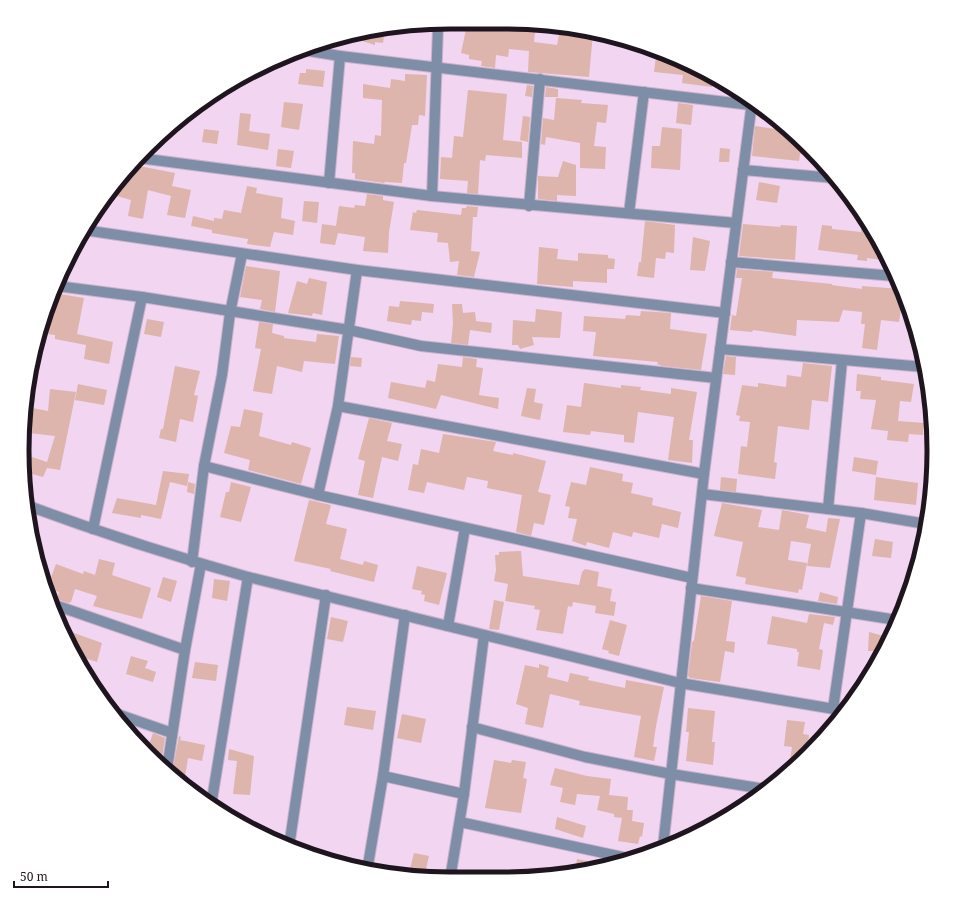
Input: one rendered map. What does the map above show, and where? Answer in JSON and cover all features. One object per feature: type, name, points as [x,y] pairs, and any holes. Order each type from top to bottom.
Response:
[{"type":"street","points":[[432,196],[438,29]]},
{"type":"street","points":[[313,52],[644,92],[743,102]]},
{"type":"street","points":[[329,183],[340,56]]},
{"type":"street","points":[[529,206],[540,79]]},
{"type":"street","points":[[629,213],[644,92]]},
{"type":"street","points":[[664,841],[704,474],[751,108]]},
{"type":"street","points":[[146,159],[432,196],[529,206],[629,213],[736,223]]},
{"type":"street","points":[[743,170],[826,177]]},
{"type":"street","points":[[91,231],[357,270],[725,313]]},
{"type":"street","points":[[168,763],[196,563],[204,466],[222,374],[230,313],[242,254]]},
{"type":"street","points":[[731,262],[889,276]]},
{"type":"street","points":[[318,495],[338,406],[357,270]]},
{"type":"street","points":[[62,287],[142,297],[230,313],[349,330],[427,347],[716,378]]},
{"type":"street","points":[[93,529],[142,297]]},
{"type":"street","points":[[720,349],[842,361],[918,365]]},
{"type":"street","points":[[828,509],[842,361]]},
{"type":"street","points":[[338,406],[704,474]]},
{"type":"street","points":[[204,466],[318,495],[465,528],[691,583],[848,614],[892,619]]},
{"type":"street","points":[[702,494],[861,513],[920,523]]},
{"type":"street","points":[[33,508],[196,563],[248,577],[680,683],[838,710]]},
{"type":"street","points":[[833,709],[848,614],[861,513]]},
{"type":"street","points":[[448,626],[465,528]]},
{"type":"street","points":[[213,799],[248,577]]},
{"type":"street","points":[[290,840],[326,595]]},
{"type":"street","points":[[59,606],[184,650]]},
{"type":"street","points":[[368,864],[383,776],[405,615]]},
{"type":"street","points":[[451,872],[464,794],[484,635]]},
{"type":"street","points":[[124,717],[172,734]]},
{"type":"street","points":[[472,727],[585,757],[671,774],[758,788]]},
{"type":"street","points":[[383,776],[464,794]]},
{"type":"street","points":[[460,822],[620,856]]},
{"type":"building","points":[[466,29],[483,31],[483,29],[535,30],[534,42],[557,45],[559,33],[593,38],[589,77],[528,72],[529,51],[509,49],[508,57],[496,55],[495,68],[481,66],[482,61],[469,59],[469,55],[461,53]]},
{"type":"building","points":[[384,35],[383,43],[375,42],[375,45],[359,40]]},
{"type":"building","points":[[657,57],[692,72],[713,83],[712,87],[682,83],[683,75],[654,72]]},
{"type":"building","points":[[306,69],[325,71],[323,87],[298,84],[300,73],[306,73]]},
{"type":"building","points":[[405,74],[427,75],[425,116],[419,115],[418,125],[412,125],[406,163],[404,163],[402,183],[384,183],[355,179],[355,173],[352,173],[353,141],[374,144],[375,135],[381,136],[382,100],[363,98],[363,84],[390,88],[391,79],[405,81]]},
{"type":"building","points":[[527,85],[533,86],[532,97],[525,96]]},
{"type":"building","points":[[546,87],[558,89],[558,97],[545,97]]},
{"type":"building","points":[[468,90],[507,94],[503,140],[522,142],[522,158],[486,155],[485,161],[480,160],[478,194],[467,193],[468,181],[440,179],[441,157],[452,158],[454,136],[463,137]]},
{"type":"building","points":[[556,98],[582,100],[581,103],[608,105],[606,123],[597,122],[594,146],[606,147],[605,169],[580,168],[580,143],[546,137],[545,145],[541,144],[543,118],[554,120]]},
{"type":"building","points":[[284,102],[303,104],[299,130],[281,127]]},
{"type":"building","points":[[678,103],[693,105],[691,125],[676,123]]},
{"type":"building","points":[[240,113],[251,114],[249,131],[270,134],[268,150],[237,145]]},
{"type":"building","points":[[523,116],[530,117],[528,142],[520,140]]},
{"type":"building","points":[[755,126],[778,129],[806,154],[800,154],[799,161],[752,156]]},
{"type":"building","points":[[662,127],[682,129],[680,170],[651,168],[652,146],[660,146]]},
{"type":"building","points":[[204,129],[219,131],[217,144],[202,142]]},
{"type":"building","points":[[720,148],[730,149],[729,162],[719,162]]},
{"type":"building","points":[[278,149],[294,151],[291,168],[276,166]]},
{"type":"building","points":[[563,161],[576,165],[576,196],[557,195],[557,201],[538,199],[538,176],[558,177]]},
{"type":"building","points":[[140,166],[175,173],[172,186],[191,190],[185,218],[167,215],[171,196],[148,190],[143,219],[128,216],[131,200],[115,195]]},
{"type":"building","points":[[759,182],[780,186],[777,203],[756,200]]},
{"type":"building","points":[[247,186],[257,188],[256,193],[283,198],[281,218],[295,221],[293,235],[274,232],[270,247],[247,244],[248,239],[212,233],[212,230],[191,226],[193,216],[214,221],[214,218],[222,219],[224,210],[241,213]]},
{"type":"building","points":[[367,194],[383,196],[383,200],[394,202],[389,232],[388,253],[363,251],[365,237],[338,233],[335,245],[320,243],[322,224],[336,226],[339,206],[354,208],[355,205],[365,206]]},
{"type":"building","points":[[304,201],[319,202],[317,223],[302,221]]},
{"type":"building","points":[[467,206],[478,207],[477,217],[473,217],[471,251],[480,252],[474,277],[457,275],[459,261],[450,262],[448,243],[437,242],[438,233],[410,230],[413,212],[416,213],[417,210],[461,215],[462,208],[466,208]]},
{"type":"building","points":[[645,221],[675,225],[674,253],[666,252],[665,259],[656,258],[654,278],[637,276],[639,262],[641,262]]},
{"type":"building","points":[[743,224],[780,227],[781,225],[797,226],[795,260],[739,256]]},
{"type":"building","points":[[822,225],[832,226],[832,229],[861,232],[861,229],[864,229],[882,260],[867,258],[867,261],[857,260],[858,255],[818,250]]},
{"type":"building","points":[[693,237],[710,241],[705,271],[690,270]]},
{"type":"building","points":[[539,247],[558,249],[557,259],[578,261],[578,253],[608,255],[608,258],[615,259],[614,269],[607,269],[607,283],[573,281],[573,287],[537,284]]},
{"type":"building","points":[[246,266],[280,271],[275,312],[260,309],[262,300],[240,297]]},
{"type":"building","points":[[737,269],[773,272],[772,278],[832,284],[862,289],[862,286],[895,289],[901,306],[899,322],[881,320],[877,350],[862,348],[865,324],[861,324],[862,312],[843,310],[839,322],[797,320],[796,336],[753,330],[752,332],[730,330],[732,315],[736,316],[742,278],[736,278]]},
{"type":"building","points":[[309,278],[327,282],[322,315],[313,313],[312,316],[288,313],[297,281],[307,284]]},
{"type":"building","points":[[59,294],[84,298],[77,334],[113,342],[109,364],[84,359],[86,345],[55,339],[55,335],[45,334]]},
{"type":"building","points":[[400,301],[434,304],[433,313],[422,312],[421,321],[412,320],[411,325],[387,321],[389,306],[399,307]]},
{"type":"building","points":[[452,304],[462,304],[463,313],[475,312],[476,321],[492,323],[491,333],[470,330],[468,345],[451,343],[453,324]]},
{"type":"building","points":[[536,309],[562,312],[560,338],[532,337],[534,345],[520,349],[518,345],[512,345],[513,320],[535,322]]},
{"type":"building","points":[[641,311],[671,313],[670,329],[707,334],[701,370],[662,366],[657,364],[658,362],[593,356],[596,332],[583,331],[584,316],[625,319],[626,315],[640,316]]},
{"type":"building","points":[[147,319],[164,322],[161,337],[144,334]]},
{"type":"building","points":[[259,322],[273,324],[272,333],[284,336],[284,338],[316,342],[317,334],[339,336],[335,364],[304,361],[302,372],[277,366],[272,394],[253,391],[261,349],[255,348]]},
{"type":"building","points":[[726,356],[736,357],[735,375],[723,374]]},
{"type":"building","points":[[351,357],[362,358],[361,367],[350,366]]},
{"type":"building","points":[[463,357],[477,359],[476,367],[483,368],[479,395],[499,398],[498,409],[441,395],[436,409],[388,398],[391,382],[425,388],[427,380],[435,382],[438,364],[462,367]]},
{"type":"building","points":[[803,363],[832,366],[828,402],[812,400],[809,430],[778,426],[774,462],[777,463],[775,479],[738,474],[741,446],[747,447],[750,422],[739,421],[740,416],[736,415],[742,385],[758,387],[758,383],[786,387],[787,375],[801,377]]},
{"type":"building","points":[[175,366],[200,371],[194,395],[198,396],[193,422],[180,419],[176,442],[159,438],[161,429],[163,429]]},
{"type":"building","points":[[857,374],[881,377],[881,380],[914,384],[911,402],[900,401],[898,421],[924,423],[923,435],[909,434],[908,442],[887,440],[888,431],[871,429],[876,400],[860,399],[861,391],[856,391]]},
{"type":"building","points":[[584,383],[621,388],[621,385],[641,387],[640,390],[671,394],[671,388],[697,392],[689,440],[693,440],[692,463],[668,460],[674,417],[638,412],[634,443],[624,442],[624,435],[591,431],[590,435],[563,432],[567,405],[581,407]]},
{"type":"building","points":[[78,384],[107,390],[104,405],[75,400]]},
{"type":"building","points":[[527,388],[536,389],[534,402],[543,404],[540,420],[521,416]]},
{"type":"building","points":[[50,389],[76,392],[60,470],[47,468],[43,477],[30,473],[31,467],[30,466],[29,456],[47,462],[55,436],[30,433],[30,425],[32,408],[48,411]]},
{"type":"building","points":[[244,409],[263,413],[259,436],[291,445],[292,442],[311,448],[301,484],[248,470],[250,460],[224,453],[231,426],[240,427]]},
{"type":"building","points":[[369,418],[392,423],[387,441],[402,444],[398,461],[382,457],[373,498],[358,495],[365,461],[358,459]]},
{"type":"building","points":[[443,434],[496,442],[493,451],[513,455],[513,453],[546,461],[538,492],[551,495],[544,525],[534,523],[531,536],[516,532],[522,495],[487,488],[488,481],[467,477],[464,490],[427,482],[424,493],[408,490],[413,464],[418,465],[421,449],[439,453]]},
{"type":"building","points":[[854,457],[878,461],[876,475],[852,471]]},
{"type":"building","points":[[590,467],[623,474],[622,481],[633,483],[631,493],[653,498],[652,505],[681,512],[678,528],[662,524],[659,538],[633,532],[632,537],[613,532],[609,548],[587,542],[586,546],[572,541],[577,519],[568,518],[570,507],[565,506],[571,482],[586,485]]},
{"type":"building","points":[[163,471],[189,474],[187,486],[170,482],[161,519],[141,515],[141,518],[112,513],[117,498],[156,505]]},
{"type":"building","points":[[721,477],[737,479],[736,492],[720,490]]},
{"type":"building","points":[[876,477],[918,483],[916,505],[874,500]]},
{"type":"building","points":[[188,482],[195,484],[194,494],[187,492]]},
{"type":"building","points":[[231,482],[251,487],[241,522],[220,517],[226,492],[229,492]]},
{"type":"building","points":[[309,500],[331,505],[326,524],[347,529],[340,559],[363,565],[364,561],[378,565],[374,582],[330,571],[331,569],[294,561]]},
{"type":"building","points":[[722,503],[762,510],[758,527],[779,530],[782,510],[809,515],[806,528],[826,532],[828,518],[840,519],[830,568],[807,566],[811,544],[791,541],[788,560],[807,563],[802,590],[799,589],[798,593],[745,584],[746,578],[736,576],[743,542],[714,536]]},
{"type":"building","points":[[875,539],[893,542],[891,558],[872,556]]},
{"type":"building","points":[[521,551],[523,576],[579,585],[582,572],[585,569],[599,572],[597,586],[612,589],[610,601],[616,602],[614,616],[595,613],[596,606],[573,602],[572,607],[568,606],[563,634],[536,630],[540,610],[534,609],[535,606],[505,601],[508,584],[494,581],[496,570],[495,555],[499,555],[499,552]]},
{"type":"building","points":[[99,559],[115,563],[112,575],[151,588],[142,619],[93,606],[97,596],[75,589],[71,602],[68,603],[57,599],[59,592],[52,590],[50,581],[56,564],[83,574],[84,571],[95,575]]},
{"type":"building","points":[[417,566],[447,573],[439,605],[424,601],[425,595],[421,594],[422,591],[412,589]]},
{"type":"building","points":[[163,577],[177,581],[171,602],[157,597]]},
{"type":"building","points":[[214,579],[230,581],[227,601],[212,598]]},
{"type":"building","points":[[820,592],[838,597],[837,604],[818,601]]},
{"type":"building","points":[[701,596],[732,601],[726,641],[735,642],[734,653],[725,651],[720,682],[690,678],[688,676],[692,643],[694,640]]},
{"type":"building","points":[[494,600],[504,602],[499,630],[489,629]]},
{"type":"building","points":[[809,614],[835,617],[833,625],[824,623],[819,649],[823,650],[820,670],[797,666],[799,652],[797,652],[797,649],[767,644],[772,616],[807,623]]},
{"type":"building","points":[[331,617],[348,621],[343,642],[327,639]]},
{"type":"building","points":[[610,620],[627,625],[619,656],[608,653],[609,651],[602,649]]},
{"type":"building","points":[[70,631],[102,643],[97,662],[83,658]]},
{"type":"building","points":[[869,632],[884,636],[876,651],[868,651]]},
{"type":"building","points":[[131,656],[148,661],[145,668],[156,672],[153,682],[126,674]]},
{"type":"building","points":[[195,662],[218,665],[216,681],[192,678]]},
{"type":"building","points":[[539,664],[549,667],[547,677],[568,682],[570,673],[589,677],[588,680],[625,688],[626,680],[664,687],[653,747],[657,747],[654,761],[634,757],[641,716],[579,705],[580,701],[550,694],[543,728],[525,724],[528,708],[516,704],[525,665],[539,668]]},
{"type":"building","points":[[347,707],[376,711],[373,730],[344,725]]},
{"type":"building","points":[[688,708],[715,711],[712,742],[715,742],[713,765],[686,761],[689,732],[686,732]]},
{"type":"building","points":[[402,714],[426,719],[421,743],[397,738]]},
{"type":"building","points":[[787,720],[805,722],[803,734],[809,735],[808,744],[804,749],[790,761],[792,747],[784,746]]},
{"type":"building","points":[[153,733],[165,738],[162,758],[145,741],[150,742]]},
{"type":"building","points":[[179,736],[181,737],[180,740],[205,745],[202,761],[188,758],[185,777],[173,767]]},
{"type":"building","points":[[229,749],[254,756],[250,795],[233,794],[237,761],[228,760]]},
{"type":"building","points":[[494,760],[511,763],[512,760],[526,762],[523,778],[527,779],[521,813],[485,808]]},
{"type":"building","points":[[555,768],[587,776],[611,779],[609,795],[628,797],[627,810],[633,810],[632,821],[644,823],[642,837],[640,836],[638,844],[618,841],[622,818],[614,817],[614,814],[597,810],[600,796],[577,794],[575,805],[560,802],[563,788],[550,785]]},
{"type":"building","points":[[557,817],[586,826],[583,838],[555,829]]},
{"type":"building","points":[[414,853],[429,856],[425,871],[410,869]]},
{"type":"building","points":[[577,859],[587,861],[586,864],[576,866]]}]
